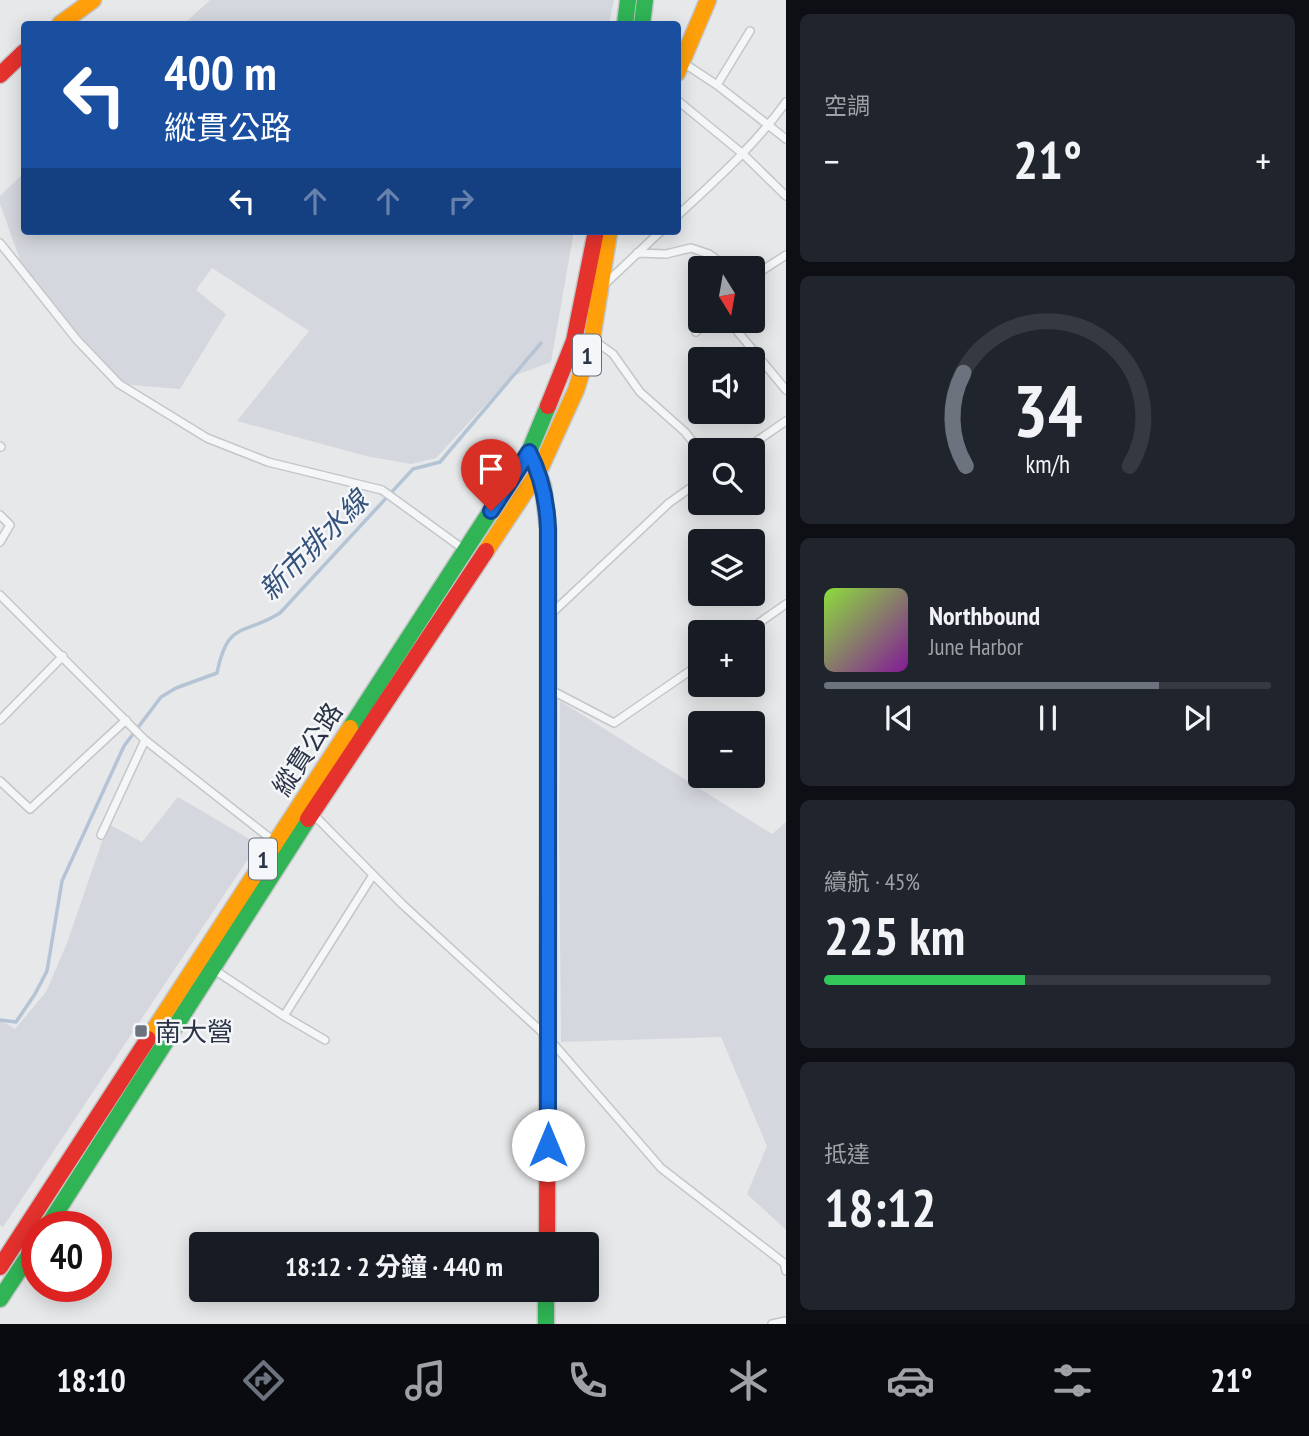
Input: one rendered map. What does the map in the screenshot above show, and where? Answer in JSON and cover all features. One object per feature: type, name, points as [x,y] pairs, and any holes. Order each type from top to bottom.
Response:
[{"type":"main road","points":[[64,21],[93,0]]},
{"type":"main road","points":[[625,21],[628,0]]},
{"type":"main road","points":[[642,21],[645,0]]},
{"type":"main road","points":[[681,62],[708,0]]},
{"type":"main road","points":[[0,75],[21,55]]},
{"type":"main road","name":"縱貫公路","points":[[57,1211],[213,970],[281,846],[312,813],[473,555],[529,452],[574,341],[595,235]]},
{"type":"main road","name":"縱貫公路","points":[[0,1267],[199,960],[281,846],[473,555],[539,471],[576,390],[592,339],[608,235]]},
{"type":"main road","points":[[529,452],[539,471],[547,504],[547,1232]]},
{"type":"main road","points":[[0,1299],[21,1267]]},
{"type":"main road","points":[[546,1302],[546,1324]]},
{"type":"lane","points":[[717,85],[750,31]]},
{"type":"lane","points":[[681,68],[717,85],[786,139]]},
{"type":"lane","points":[[681,212],[743,154],[786,102]]},
{"type":"lane","points":[[681,103],[743,154],[786,196]]},
{"type":"lane","points":[[602,287],[657,235]]},
{"type":"lane","points":[[0,243],[77,340],[118,384],[219,443],[268,462],[382,490],[473,555]]},
{"type":"lane","points":[[637,253],[666,254],[691,248],[712,256]]},
{"type":"lane","points":[[765,269],[786,255]]},
{"type":"lane","points":[[739,333],[786,390]]},
{"type":"lane","points":[[592,339],[613,354],[640,392],[690,438]]},
{"type":"lane","points":[[761,438],[786,421]]},
{"type":"lane","points":[[547,617],[670,503],[688,490]]},
{"type":"lane","points":[[0,516],[10,525],[0,542]]},
{"type":"lane","points":[[0,595],[145,740],[281,846]]},
{"type":"lane","points":[[763,620],[786,604]]},
{"type":"lane","points":[[0,720],[63,656]]},
{"type":"lane","points":[[549,689],[614,723],[688,672]]},
{"type":"lane","points":[[0,781],[30,810],[126,720]]},
{"type":"lane","points":[[101,835],[145,740]]},
{"type":"lane","points":[[312,813],[402,904],[549,1038],[660,1168],[784,1263],[786,1271]]},
{"type":"lane","points":[[284,1016],[373,875]]},
{"type":"lane","points":[[199,960],[325,1040]]},
{"type":"lane","points":[[772,1324],[786,1321]]},
{"type":"shaded area","points":[[210,0],[614,0],[610,21],[187,21]]},
{"type":"shaded area","points":[[21,176],[21,235],[573,235],[551,362],[511,377],[436,458],[411,464],[366,456],[237,421],[309,331],[212,268],[196,290],[226,314],[180,389],[119,384],[77,340],[24,271],[0,204],[0,196]]},
{"type":"shaded area","points":[[560,701],[688,781],[688,788],[699,788],[772,834],[786,822],[786,1230],[747,1194],[767,1146],[721,1037],[561,1042]]},
{"type":"shaded area","points":[[178,797],[258,844],[3,1227],[0,1225],[0,1020],[15,1029],[46,992],[67,943],[108,824],[142,842]]},
{"type":"waterway","name":"新市排水線","points":[[0,1020],[16,1022],[47,971],[62,881],[124,746],[161,697],[176,688],[217,673],[221,656],[232,637],[280,613],[413,469],[440,462],[541,343]]},
{"type":"traffic: fast","points":[[625,21],[628,0]]},
{"type":"traffic: fast","points":[[642,21],[645,0]]},
{"type":"traffic: fast","points":[[350,728],[529,452],[548,406]]},
{"type":"traffic: fast","points":[[57,1211],[308,819]]},
{"type":"traffic: fast","points":[[0,1299],[21,1267]]},
{"type":"traffic: fast","points":[[546,1302],[546,1324]]},
{"type":"traffic: slow","points":[[64,21],[93,0]]},
{"type":"traffic: slow","points":[[681,64],[708,0]]},
{"type":"traffic: slow","points":[[486,551],[539,471],[576,390],[592,339],[609,235]]},
{"type":"traffic: slow","points":[[534,462],[543,486],[548,529],[548,872]]},
{"type":"traffic: slow","points":[[148,1039],[350,728]]},
{"type":"traffic: jam","points":[[0,75],[21,55]]},
{"type":"traffic: jam","points":[[548,406],[574,341],[595,235]]},
{"type":"traffic: jam","points":[[308,819],[486,551]]},
{"type":"traffic: jam","points":[[547,1232],[548,872]]},
{"type":"traffic: jam","points":[[0,1267],[148,1039]]},
{"type":"place","name":"南大營","points":[[141,1031]]},
{"type":"route","points":[[491,511],[529,452],[539,471],[547,504],[548,529],[548,1145]]}]
